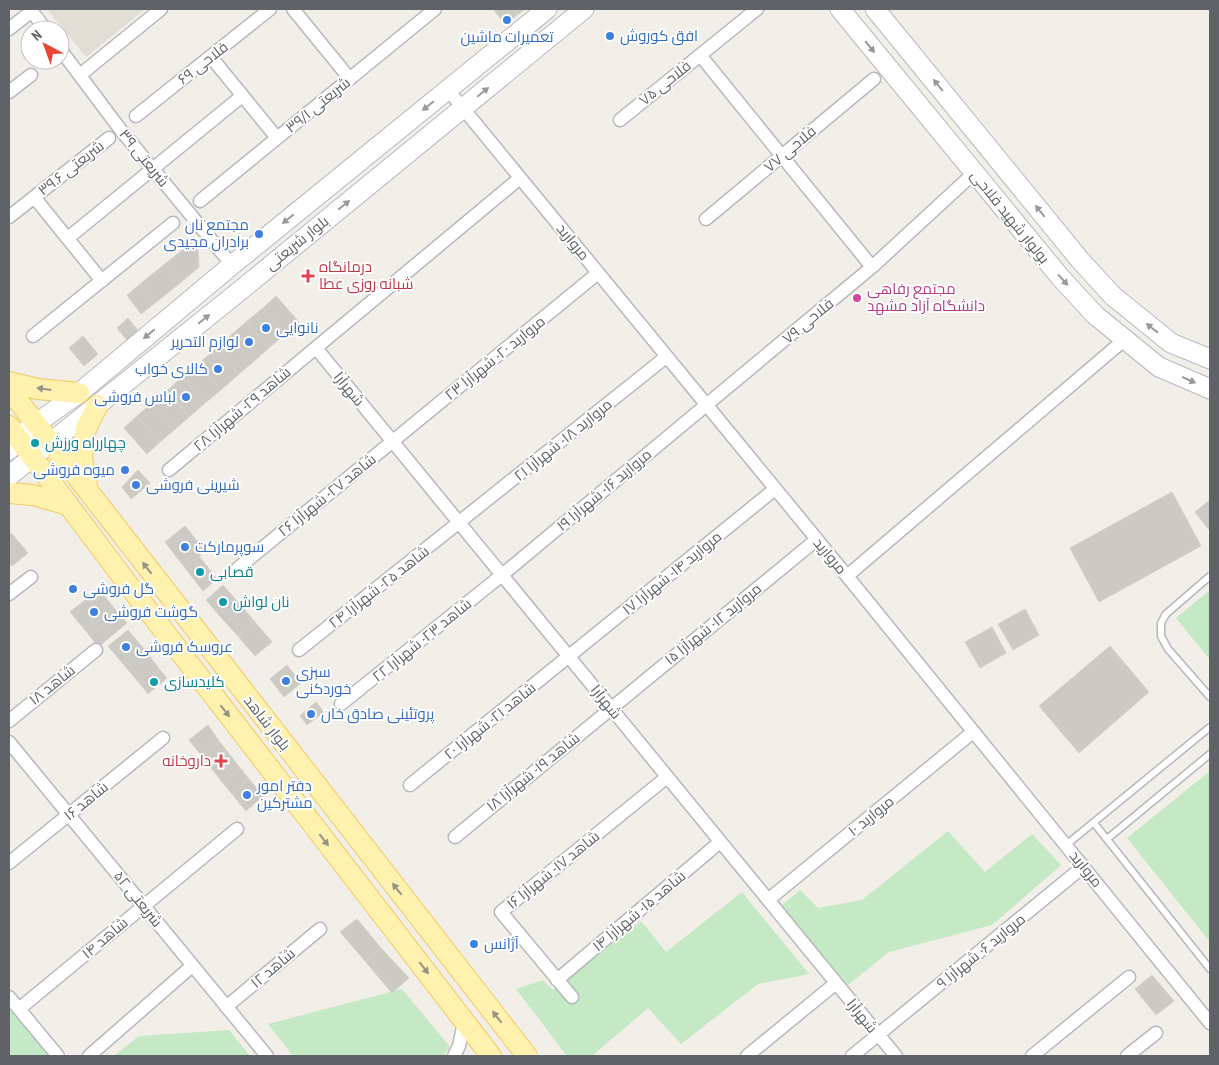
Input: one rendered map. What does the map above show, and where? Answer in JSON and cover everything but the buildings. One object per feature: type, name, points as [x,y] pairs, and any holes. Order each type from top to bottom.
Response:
[{"type":"main road","name":"بلوار شریعتی","points":[[12,438],[55,412],[79,393],[232,265],[547,9]]},
{"type":"main road","name":"بلوار شریعتی","points":[[9,476],[584,9]]},
{"type":"main road","name":"بولوار شهید فلاحی","points":[[840,9],[1060,277],[1095,315],[1159,367],[1210,390]]},
{"type":"main road","name":"بولوار شهید فلاحی","points":[[875,9],[1080,260],[1113,296],[1171,343],[1210,359]]},
{"type":"main road","points":[[853,26],[875,9]]},
{"type":"main road","points":[[9,382],[38,389],[79,393]]},
{"type":"main road","name":"بلوار شاهد","points":[[9,389],[527,1056]]},
{"type":"main road","points":[[88,491],[82,457],[86,428],[98,405]]},
{"type":"main road","name":"بلوار شاهد","points":[[12,438],[33,456],[68,505],[491,1056]]},
{"type":"main road","points":[[9,493],[33,495],[68,505]]},
{"type":"street","points":[[80,75],[161,9]]},
{"type":"street","name":"فلاحی ۶۹","points":[[136,116],[270,9]]},
{"type":"street","points":[[293,9],[350,79]]},
{"type":"street","name":"شریعتی ۳۹/۱","points":[[200,201],[435,9]]},
{"type":"street","name":"فلاحی ۷۵","points":[[620,120],[757,9]]},
{"type":"street","points":[[9,29],[31,10]]},
{"type":"street","points":[[700,55],[872,267]]},
{"type":"street","points":[[211,57],[277,138]]},
{"type":"street","name":"شریعتی ۳۹","points":[[70,62],[153,169],[232,265]]},
{"type":"street","points":[[9,92],[31,75]]},
{"type":"street","name":"فلاحی ۷۷","points":[[706,219],[874,79]]},
{"type":"street","name":"مروارید","points":[[448,90],[1084,866],[1210,1023]]},
{"type":"street","points":[[68,238],[242,96]]},
{"type":"street","name":"شریعتی ۳۹.۶","points":[[9,217],[109,138]]},
{"type":"street","name":"فلاحی ۷۹","points":[[706,406],[872,267],[974,173]]},
{"type":"street","name":"شاهد ۲۹- شهرآرا ۲۸","points":[[169,470],[520,178]]},
{"type":"street","points":[[34,197],[102,281]]},
{"type":"street","points":[[33,336],[173,223]]},
{"type":"street","name":"مروارید ۲۰- شهرآرا ۲۳","points":[[393,442],[598,274]]},
{"type":"street","points":[[847,576],[1124,340]]},
{"type":"street","name":"شهرآرا","points":[[316,348],[896,1056]]},
{"type":"street","name":"مروارید ۱۸- شهرآرا ۲۱","points":[[459,523],[666,357]]},
{"type":"street","name":"مروارید ۱۶- شهرآرا ۱۹","points":[[502,575],[706,406]]},
{"type":"street","name":"شاهد ۲۷- شهرآرا ۲۶","points":[[238,568],[393,442]]},
{"type":"street","name":"مروارید ۱۴- شهرآرا ۱۷","points":[[569,658],[775,489]]},
{"type":"street","name":"شاهد ۲۵- شهرآرا ۲۴","points":[[299,650],[459,523]]},
{"type":"street","name":"مروارید ۱۲- شهرآرا ۱۵","points":[[611,708],[816,540]]},
{"type":"street","name":"شاهد ۲۳- شهرآرا ۲۲","points":[[341,704],[502,575]]},
{"type":"street","points":[[9,594],[30,577]]},
{"type":"street","name":"شاهد ۱۸","points":[[9,721],[96,650]]},
{"type":"street","name":"شاهد ۲۱- شهرآرا ۲۰","points":[[410,786],[569,658]]},
{"type":"street","name":"شاهد ۱۹- شهرآرا ۱۸","points":[[454,836],[611,708]]},
{"type":"street","name":"مروارید ۱۰","points":[[768,900],[974,732]]},
{"type":"street","name":"شاهد ۱۶","points":[[9,863],[163,738]]},
{"type":"street","name":"شریعتی ۵۲","points":[[9,742],[267,1056]]},
{"type":"street","name":"شاهد ۱۷- شهرآرا ۱۶","points":[[572,997],[501,912],[667,777]]},
{"type":"street","name":"شاهد ۱۴","points":[[19,1009],[237,829]]},
{"type":"street","name":"شاهد ۱۵- شهرآرا ۱۴","points":[[557,980],[720,842]]},
{"type":"street","name":"مروارید ۶- شهرآرا ۹","points":[[852,1056],[1084,866]]},
{"type":"street","name":"شاهد ۱۲","points":[[226,1007],[320,929]]},
{"type":"street","points":[[89,1056],[192,966]]},
{"type":"street","points":[[1032,1056],[1129,977]]},
{"type":"street","points":[[747,1056],[836,983]]},
{"type":"street","points":[[9,997],[58,1056]]},
{"type":"street","points":[[454,1056],[459,1046],[464,1023]]},
{"type":"street","points":[[1127,1056],[1156,1033]]},
{"type":"lane","points":[[1210,576],[1166,614],[1161,623],[1161,636],[1168,649],[1210,697]]},
{"type":"lane","points":[[1066,845],[1210,727]]},
{"type":"lane","points":[[1107,839],[1210,754]]},
{"type":"lane","points":[[1094,823],[1210,969]]},
{"type":"shaded area","points":[[47,9],[145,9],[86,57],[70,37],[70,20],[56,20]]},
{"type":"green space","points":[[1210,590],[1210,660],[1176,618]]},
{"type":"green space","points":[[1210,771],[1210,942],[1127,838]]},
{"type":"green space","points":[[948,831],[985,872],[1032,834],[1061,865],[992,925],[889,952],[848,985],[781,906],[800,890],[818,908],[862,900]]},
{"type":"green space","points":[[742,892],[809,974],[758,984],[681,1044],[648,1008],[592,1056],[567,1056],[516,989],[543,980],[553,990],[641,921],[666,952]]},
{"type":"green space","points":[[402,989],[450,1047],[443,1056],[293,1056],[268,1024]]},
{"type":"green space","points":[[9,1008],[50,1056],[9,1056]]},
{"type":"green space","points":[[229,1030],[250,1056],[114,1056],[139,1036]]},
{"type":"place","name":"تعمیرات ماشین","points":[[507,20]]},
{"type":"place","name":"افق کوروش","points":[[610,36]]},
{"type":"place","name":"مجتمع نان برادران مجیدی","points":[[259,234]]},
{"type":"place","name":"درمانگاه شبانه روزی عطا","points":[[308,276]]},
{"type":"place","name":"مجتمع رفاهی دانشگاه آزاد مشهد","points":[[857,298]]},
{"type":"place","name":"نانوایی","points":[[266,328]]},
{"type":"place","name":"لوازم التحریر","points":[[249,342]]},
{"type":"place","name":"کالای خواب","points":[[218,369]]},
{"type":"place","name":"لباس فروشی","points":[[186,397]]},
{"type":"place","name":"چهارراه ورزش","points":[[35,443]]},
{"type":"place","name":"میوه فروشی","points":[[125,470]]},
{"type":"place","name":"شیرینی فروشی","points":[[136,485]]},
{"type":"place","name":"سوپرمارکت","points":[[185,547]]},
{"type":"place","name":"قصابی","points":[[200,572]]},
{"type":"place","name":"گل فروشی","points":[[73,589]]},
{"type":"place","name":"نان لواش","points":[[223,602]]},
{"type":"place","name":"گوشت فروشی","points":[[94,612]]},
{"type":"place","name":"عروسک فروشی","points":[[126,647]]},
{"type":"place","name":"سبزی خوردکنی","points":[[286,681]]},
{"type":"place","name":"کلیدسازی","points":[[154,682]]},
{"type":"place","name":"پروتئینی صادق خان","points":[[311,714]]},
{"type":"place","name":"داروخانه","points":[[221,761]]},
{"type":"place","name":"دفتر امور مشترکین","points":[[247,795]]},
{"type":"place","name":"آژانس","points":[[474,944]]}]
